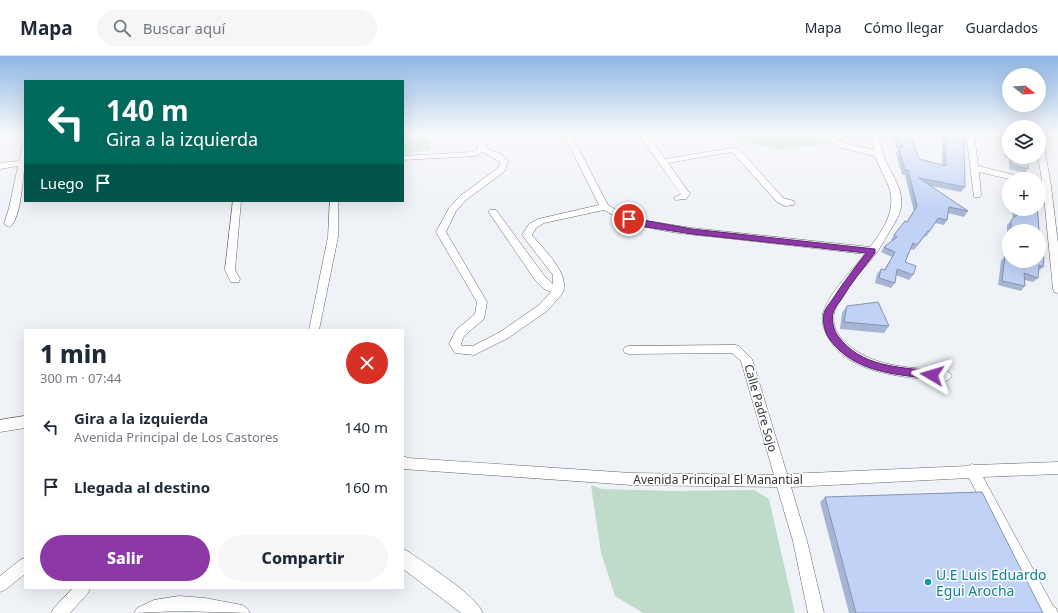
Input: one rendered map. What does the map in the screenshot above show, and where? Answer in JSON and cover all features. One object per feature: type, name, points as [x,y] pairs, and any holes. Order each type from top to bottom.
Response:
[{"type":"street","points":[[9,224],[14,208],[23,159]]},
{"type":"street","points":[[502,159],[504,161],[502,169],[464,198],[452,210],[440,232],[482,302],[480,316],[460,333],[456,344],[459,350],[474,351],[498,339],[543,308],[558,290],[558,274],[527,234],[532,226],[541,221],[605,207]]},
{"type":"street","points":[[580,159],[592,186],[605,207],[618,215],[640,223],[692,231],[872,251]]},
{"type":"street","points":[[660,159],[686,194],[683,197],[678,198]]},
{"type":"street","points":[[662,162],[679,159]]},
{"type":"street","points":[[743,159],[780,200],[785,203],[791,203]]},
{"type":"street","points":[[881,159],[895,191],[898,204],[894,217],[828,313],[828,323],[832,335],[839,345],[851,355],[866,363],[881,368],[946,376]]},
{"type":"street","points":[[973,159],[977,195]]},
{"type":"street","points":[[0,166],[22,163]]},
{"type":"street","points":[[974,168],[1002,175]]},
{"type":"street","points":[[235,279],[230,270],[237,202]]},
{"type":"street","points":[[314,329],[333,237],[334,202]]},
{"type":"street","points":[[1046,206],[1058,289]]},
{"type":"street","points":[[493,212],[539,277],[548,286],[558,290]]},
{"type":"street","name":"Calle Padre Sojo","points":[[629,350],[735,349],[746,360],[800,541],[816,613]]},
{"type":"street","points":[[0,426],[24,422]]},
{"type":"street","name":"Avenida Principal El Manantial","points":[[404,463],[631,478],[782,481],[972,470],[1058,468]]},
{"type":"street","points":[[972,470],[1048,611],[1052,613]]},
{"type":"street","points":[[404,559],[456,597],[474,613]]},
{"type":"street","points":[[0,585],[24,565]]},
{"type":"street","points":[[59,613],[82,589]]},
{"type":"street","points":[[142,613],[164,605],[177,603],[208,604],[242,613]]},
{"type":"green space","points":[[591,485],[602,489],[672,491],[754,490],[769,499],[795,613],[643,613],[615,596],[601,553]]},
{"type":"building","points":[[902,159],[919,159],[946,166],[946,159],[964,159],[965,187],[919,178],[968,211],[949,207],[947,220],[938,218],[930,231],[928,231],[917,245],[913,243],[905,262],[916,266],[913,275],[897,269],[895,283],[879,278],[881,269],[885,270],[895,252],[884,247],[897,237],[894,235],[905,221],[907,222],[917,206],[908,170],[905,170]]},
{"type":"building","points":[[1012,164],[1028,164],[1028,169]]},
{"type":"building","points":[[1016,216],[1038,216],[1039,224],[1011,224],[1011,220]]},
{"type":"building","points":[[1004,268],[1039,268],[1038,278],[1024,273],[1025,286],[1002,281]]},
{"type":"building","points":[[878,302],[889,326],[844,322],[847,306]]},
{"type":"building","name":"U.E Luis Eduardo Egui Arocha","points":[[982,492],[1043,613],[856,613],[825,497]]},
{"type":"place","name":"U.E Luis Eduardo Egui Arocha","points":[[928,582]]},
{"type":"route","points":[[629,219],[640,223],[692,231],[872,251],[847,284],[828,313],[828,323],[832,335],[839,345],[851,355],[866,363],[881,368],[932,375]]}]
